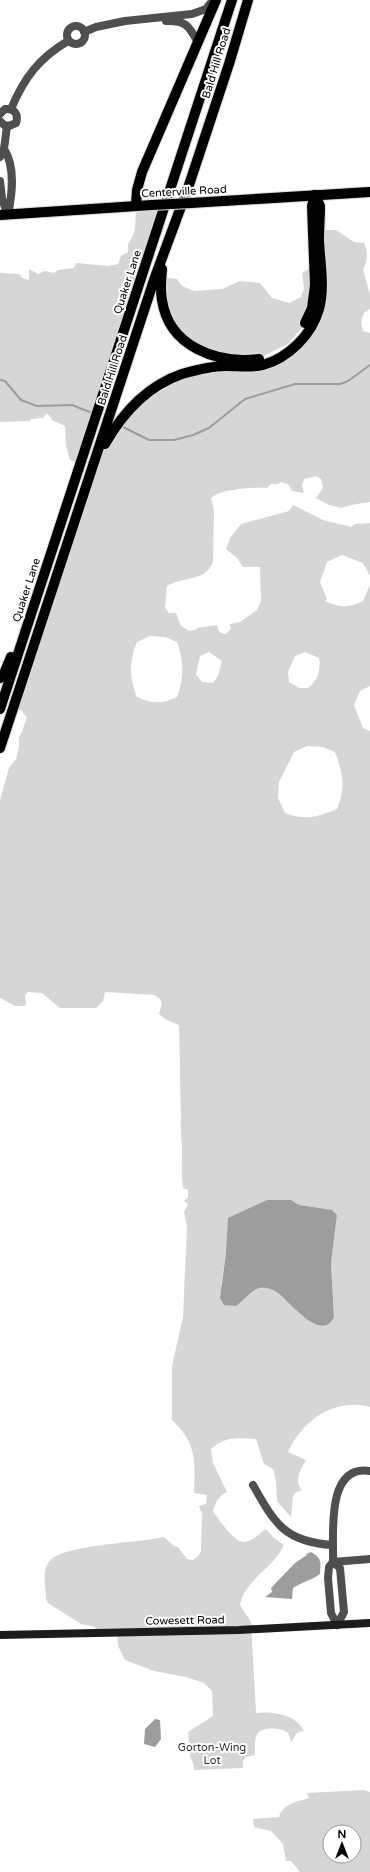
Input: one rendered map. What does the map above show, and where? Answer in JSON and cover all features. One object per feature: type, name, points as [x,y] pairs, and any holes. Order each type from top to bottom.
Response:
[{"type":"main road","points":[[136,205],[137,190],[142,172],[214,0]]},
{"type":"main road","name":"Quaker Lane","points":[[0,709],[2,698],[37,598],[232,0]]},
{"type":"main road","name":"Bald Hill Road","points":[[0,748],[163,258],[189,185],[229,64],[248,0]]},
{"type":"main road","name":"Centerville Road","points":[[4,215],[136,205],[370,192]]},
{"type":"main road","points":[[163,258],[160,290],[162,302],[171,325],[179,337],[197,351],[225,359],[260,358],[282,348],[291,342],[304,326],[312,308],[315,285],[312,206],[315,195]]},
{"type":"main road","points":[[91,474],[117,424],[133,405],[154,388],[181,374],[198,370],[224,366],[262,365],[286,354],[303,339],[315,320],[319,310],[322,285],[320,206],[315,195]]},
{"type":"main road","points":[[0,678],[3,676],[37,598]]},
{"type":"main road","name":"Cowesett Road","points":[[0,1635],[189,1631],[370,1623]]},
{"type":"street","points":[[84,32],[96,27],[125,21],[192,14],[206,8],[214,0]]},
{"type":"street","points":[[151,19],[175,21],[186,24],[193,32],[197,41]]},
{"type":"street","points":[[71,27],[79,27],[84,32],[85,37],[80,43],[75,44],[68,40],[67,35],[71,27]]},
{"type":"street","points":[[11,109],[19,89],[37,65],[51,50],[68,40]]},
{"type":"street","points":[[0,114],[5,109],[11,109],[17,115],[17,120],[14,124],[3,124],[4,149],[10,164],[12,190],[4,215]]},
{"type":"street","points":[[0,157],[4,149]]},
{"type":"street","points":[[0,181],[4,215]]},
{"type":"street","points":[[2,698],[15,703]]},
{"type":"street","points":[[337,1625],[331,1613],[328,1578],[329,1567],[333,1562],[332,1522],[338,1490],[343,1482],[353,1473],[370,1471]]},
{"type":"street","points":[[253,1485],[273,1518],[287,1532],[299,1540],[333,1545]]},
{"type":"street","points":[[333,1562],[370,1559]]},
{"type":"street","points":[[333,1562],[340,1568],[344,1612],[337,1625]]},
{"type":"green space","points":[[160,205],[79,463],[70,460],[66,446],[65,426],[52,420],[49,415],[46,414],[43,418],[31,419],[30,421],[0,422],[0,271],[1,273],[20,274],[22,278],[29,280],[29,269],[38,274],[45,271],[54,273],[58,270],[74,268],[76,263],[108,266],[118,264],[121,256],[128,252],[128,244],[134,231],[136,208]]},
{"type":"green space","name":"Gorton-Wing Lot","points":[[321,230],[336,230],[354,242],[364,243],[367,253],[367,260],[363,269],[370,295],[370,309],[364,313],[361,322],[363,331],[370,333],[370,502],[342,508],[329,505],[316,498],[323,488],[321,479],[316,476],[304,479],[302,485],[304,493],[292,491],[288,484],[281,482],[278,484],[271,484],[267,488],[237,489],[214,496],[211,499],[214,510],[213,562],[205,573],[200,576],[167,586],[165,608],[169,613],[176,613],[181,626],[189,631],[197,628],[217,625],[219,632],[225,634],[231,629],[230,624],[240,622],[257,610],[261,600],[260,567],[243,567],[237,558],[226,549],[230,538],[241,524],[289,511],[293,505],[323,520],[351,527],[355,524],[370,523],[370,576],[363,563],[342,555],[327,562],[320,582],[327,599],[325,601],[340,606],[349,606],[363,601],[370,585],[370,686],[360,691],[354,705],[363,728],[370,731],[370,1407],[344,1405],[332,1409],[321,1414],[311,1422],[302,1430],[294,1441],[288,1452],[306,1460],[300,1471],[298,1479],[299,1486],[302,1490],[295,1493],[293,1496],[291,1517],[277,1501],[276,1481],[273,1469],[264,1464],[256,1439],[238,1438],[227,1440],[211,1449],[213,1463],[227,1492],[221,1495],[213,1511],[223,1525],[236,1539],[240,1541],[250,1541],[266,1529],[274,1538],[284,1545],[273,1561],[247,1588],[240,1605],[251,1622],[256,1713],[276,1713],[290,1717],[300,1725],[304,1731],[297,1733],[291,1742],[288,1733],[285,1731],[268,1729],[260,1731],[256,1738],[255,1755],[246,1757],[243,1761],[243,1768],[194,1770],[190,1756],[188,1732],[213,1716],[212,1691],[204,1683],[186,1677],[154,1671],[125,1660],[118,1646],[117,1632],[96,1631],[95,1627],[81,1624],[48,1603],[46,1599],[45,1581],[45,1571],[48,1563],[55,1557],[83,1548],[164,1537],[174,1546],[178,1547],[187,1559],[193,1560],[201,1551],[202,1514],[199,1506],[206,1504],[207,1495],[194,1493],[193,1453],[186,1437],[172,1420],[172,1366],[183,1317],[187,1227],[184,1212],[188,1204],[184,1201],[188,1197],[188,1190],[183,1188],[182,1179],[179,1025],[165,1019],[159,1014],[162,1003],[160,999],[154,995],[105,992],[103,1001],[96,1008],[60,1008],[42,993],[28,992],[25,995],[26,1004],[24,1006],[15,1006],[0,998],[0,800],[9,768],[16,759],[19,747],[19,736],[27,718],[22,711],[11,705],[98,457],[119,421],[176,376],[263,364],[288,352],[310,328]],"holes":[[[150,636],[165,637],[177,642],[182,663],[181,683],[177,697],[162,702],[152,702],[137,697],[131,676],[132,656],[137,642]],[[209,652],[222,661],[218,676],[213,683],[202,682],[196,674],[200,656]],[[305,652],[319,658],[320,667],[318,674],[314,682],[308,688],[299,688],[289,682],[288,672],[295,656]],[[307,746],[323,747],[335,752],[342,774],[342,794],[337,809],[311,817],[299,817],[285,813],[278,798],[279,782],[294,752]],[[291,1200],[299,1205],[337,1215],[331,1263],[334,1317],[303,1317],[271,1288],[261,1288],[255,1290],[221,1286],[226,1253]]]},
{"type":"green space","points":[[314,266],[305,324],[288,344],[259,358],[199,351],[171,326],[162,277],[177,279],[182,286],[194,291],[222,289],[240,281],[260,283],[272,298],[289,303],[301,297],[304,289],[302,273]]},
{"type":"green space","points":[[364,1790],[370,1792],[370,1872],[300,1872],[291,1861],[286,1861],[283,1844],[271,1831],[254,1827],[253,1819],[279,1817],[281,1812],[287,1806],[309,1798],[307,1793]]},
{"type":"shaded area","points":[[267,1200],[291,1200],[299,1205],[332,1210],[337,1215],[331,1263],[334,1317],[328,1324],[321,1326],[313,1323],[305,1318],[278,1293],[270,1289],[257,1289],[250,1293],[236,1306],[224,1305],[220,1298],[226,1253],[228,1218]]},
{"type":"shaded area","points":[[311,1552],[317,1556],[320,1561],[320,1574],[293,1588],[292,1599],[265,1597],[272,1592],[271,1588],[295,1563]]},
{"type":"shaded area","points":[[155,1719],[160,1720],[161,1739],[155,1747],[144,1744],[145,1729]]},
{"type":"waterway","points":[[121,426],[149,440],[174,440],[193,435],[209,428],[245,399],[295,384],[340,384],[348,381],[370,365]]},
{"type":"waterway","points":[[0,380],[5,381],[21,400],[37,406],[72,405],[90,412]]}]
